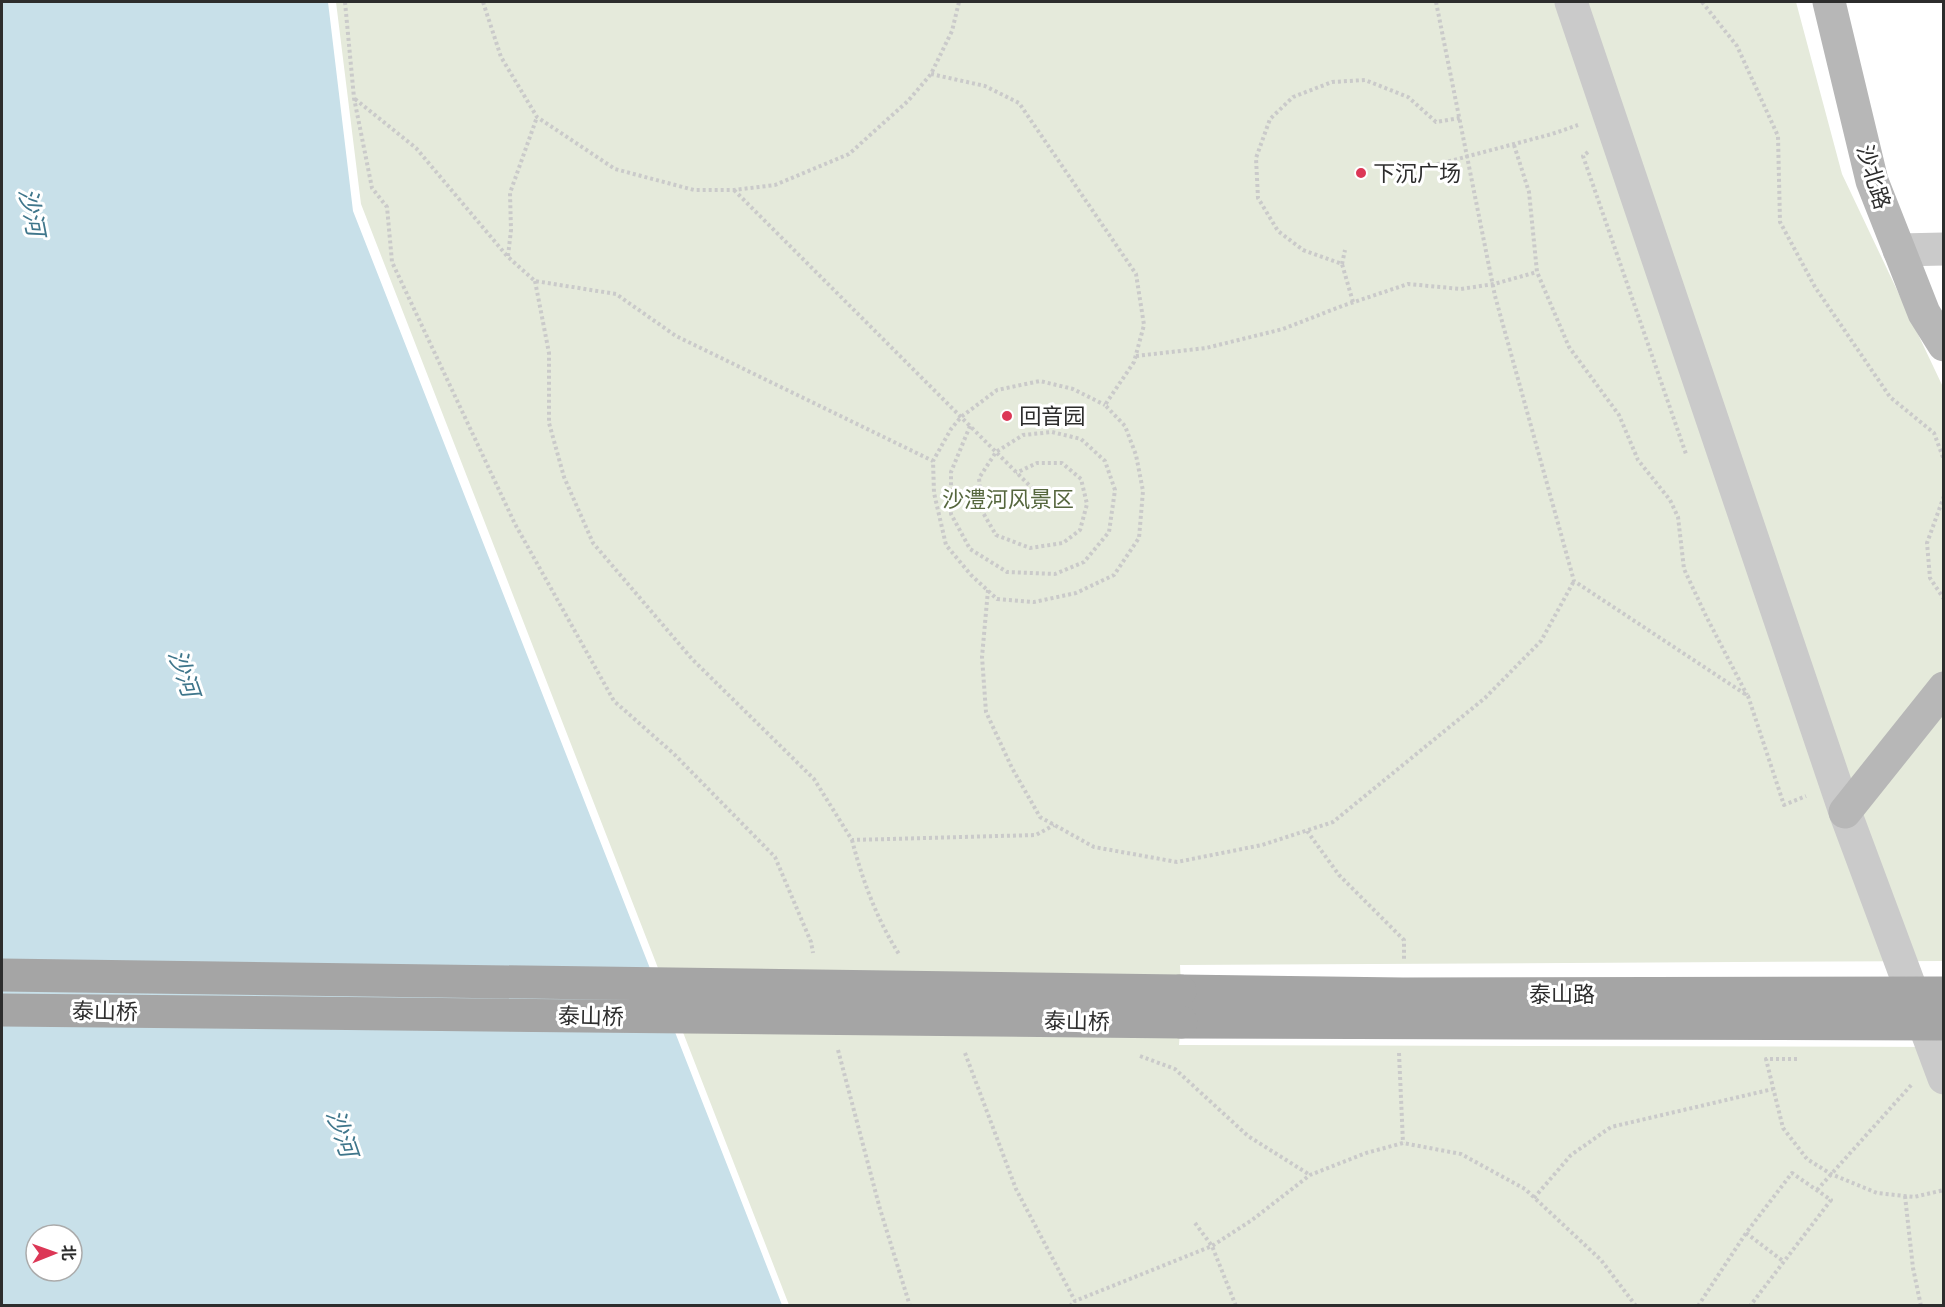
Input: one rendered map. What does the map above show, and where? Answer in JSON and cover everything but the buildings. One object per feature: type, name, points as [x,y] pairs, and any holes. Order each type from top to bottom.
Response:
[{"type":"main road","name":"泰山桥","points":[[2,975],[1180,1007]]},
{"type":"main road","name":"泰山路","points":[[1180,1007],[1391,994],[1944,993]]},
{"type":"main road","name":"泰山路","points":[[1180,1007],[1933,1024]]},
{"type":"main road","name":"泰山桥","points":[[2,1010],[1180,1007]]},
{"type":"street","points":[[1571,2],[1845,812],[1911,993],[1933,1024],[1939,1068]]},
{"type":"street","name":"沙北路","points":[[1829,2],[1872,181],[1924,313],[1944,345]]},
{"type":"street","points":[[1899,250],[1944,249]]},
{"type":"street","points":[[1845,812],[1944,688]]},
{"type":"path","points":[[345,2],[354,98],[372,188],[387,207],[392,262],[515,524],[614,701],[674,754],[775,857],[811,942],[816,963]]},
{"type":"path","points":[[483,2],[501,57],[537,117],[615,169],[694,190],[734,190],[775,185],[849,154],[909,101],[931,74],[952,32],[959,2]]},
{"type":"path","points":[[1436,2],[1496,296],[1574,580],[1748,696]]},
{"type":"path","points":[[1702,2],[1737,46],[1778,136],[1780,222],[1815,287],[1890,396],[1934,433],[1944,460]]},
{"type":"path","points":[[931,74],[985,86],[1019,103],[1136,274],[1144,325],[1134,362],[1105,405]]},
{"type":"path","points":[[1342,264],[1303,250],[1278,231],[1258,198],[1256,158],[1270,119],[1293,97],[1332,82],[1365,80],[1408,97],[1436,122],[1460,118]]},
{"type":"path","points":[[354,98],[416,148],[507,256],[536,281],[616,294],[676,336],[933,461]]},
{"type":"path","points":[[1431,166],[1551,134],[1609,113]]},
{"type":"path","points":[[507,256],[511,230],[510,193],[537,117]]},
{"type":"path","points":[[1514,145],[1529,192],[1537,272],[1569,347],[1619,415],[1638,460],[1670,500],[1678,517],[1684,569],[1748,696],[1784,805],[1806,796]]},
{"type":"path","points":[[734,190],[1041,498]]},
{"type":"path","points":[[1345,250],[1342,264],[1353,302]]},
{"type":"path","points":[[1136,356],[1206,348],[1261,334],[1408,284],[1461,290],[1537,272]]},
{"type":"path","points":[[536,281],[549,353],[549,423],[564,477],[593,543],[692,659],[814,779],[852,840],[859,867],[890,939],[902,958]]},
{"type":"path","points":[[1040,381],[1073,389],[1105,405],[1125,426],[1136,455],[1143,491],[1139,538],[1114,575],[1076,593],[1034,602],[997,599],[971,575],[946,545],[934,493],[933,461],[951,429],[961,417],[997,390],[1040,381]]},
{"type":"path","points":[[970,426],[951,472],[951,514],[970,549],[1007,572],[1055,574],[1084,562],[1109,532],[1115,490],[1105,461],[1082,439],[1052,432],[1023,435],[996,452],[979,478],[982,510],[996,535],[1030,548],[1063,543],[1080,530],[1087,504],[1081,479],[1062,463],[1037,463],[1016,473]]},
{"type":"path","points":[[1944,496],[1927,543],[1930,578],[1944,599]]},
{"type":"path","points":[[988,590],[982,657],[986,712],[1012,768],[1040,817],[1094,847],[1178,862],[1262,845],[1333,822],[1485,698],[1541,641],[1574,580]]},
{"type":"path","points":[[852,840],[1036,835],[1054,825]]},
{"type":"path","points":[[1307,831],[1339,875],[1404,940]]},
{"type":"path","points":[[835,1040],[880,1209],[910,1305]]},
{"type":"path","points":[[959,1043],[965,1053],[1016,1189],[1075,1301]]},
{"type":"path","points":[[965,1053],[977,1053]]},
{"type":"path","points":[[1129,1056],[1141,1056],[1175,1069],[1248,1136],[1310,1175]]},
{"type":"path","points":[[1800,1059],[1766,1059],[1783,1128],[1807,1159],[1831,1174],[1877,1193],[1914,1197],[1944,1190]]},
{"type":"path","points":[[1399,1065],[1402,1143]]},
{"type":"path","points":[[1817,1190],[1939,1068]]},
{"type":"path","points":[[1534,1198],[1571,1155],[1611,1126],[1773,1089]]},
{"type":"path","points":[[1070,1305],[1212,1246],[1252,1220],[1310,1175],[1402,1143],[1461,1154],[1525,1189],[1601,1260],[1636,1305]]},
{"type":"path","points":[[1698,1305],[1746,1233],[1792,1173],[1831,1200],[1750,1305]]},
{"type":"path","points":[[1905,1196],[1913,1268],[1921,1305]]},
{"type":"path","points":[[1196,1222],[1212,1246],[1236,1305]]},
{"type":"path","points":[[1746,1233],[1783,1261]]},
{"type":"green space","name":"沙澧河风景区","points":[[336,2],[1796,2],[1842,174],[1943,387],[1943,961],[1180,965],[1182,1007],[1179,1045],[1943,1047],[1943,1305],[789,1305],[361,204]]},
{"type":"water","name":"沙河","points":[[2,2],[328,2],[353,211],[782,1305],[2,1306]]},
{"type":"place","name":"下沉广场","points":[[1361,173]]},
{"type":"place","name":"回音园","points":[[1007,416]]}]
